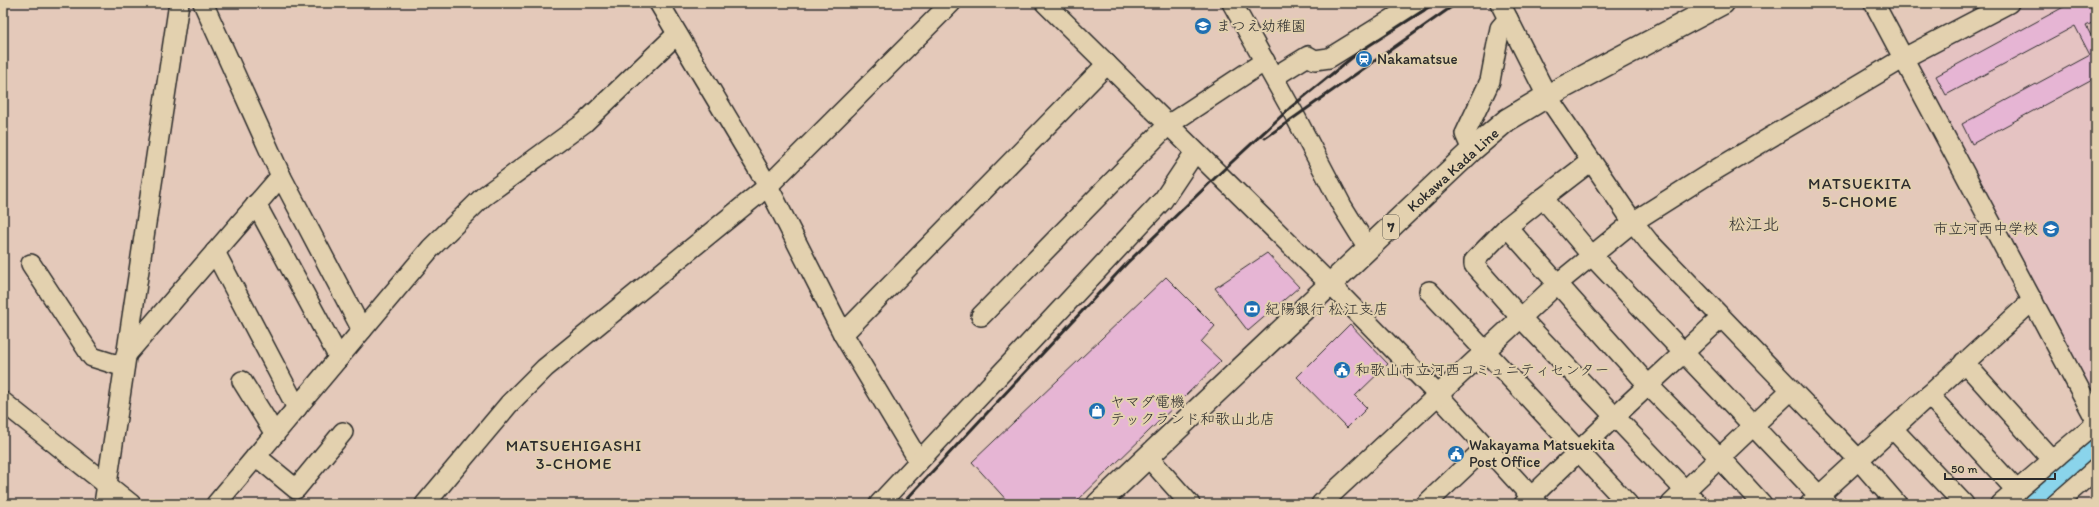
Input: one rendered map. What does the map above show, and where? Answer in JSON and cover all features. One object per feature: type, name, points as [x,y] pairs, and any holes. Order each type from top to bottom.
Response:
[{"type":"main road","name":"Kokawa Kada Line","points":[[1098,504],[1472,150],[1507,120],[1546,96],[1723,3]]},
{"type":"street","points":[[203,3],[280,176],[362,330]]},
{"type":"street","points":[[659,3],[768,186],[843,334],[919,461]]},
{"type":"street","points":[[424,504],[510,404],[546,368],[768,186],[950,3]]},
{"type":"street","points":[[1045,3],[1330,284],[1438,395],[1486,448],[1531,502],[1614,417],[1721,318]]},
{"type":"street","points":[[1232,3],[1274,77],[1342,206],[1368,248]]},
{"type":"street","points":[[1274,77],[1308,56],[1315,60],[1329,58],[1418,3]]},
{"type":"street","points":[[1874,3],[2096,420]]},
{"type":"street","points":[[1321,504],[1520,317],[1557,284],[1633,222],[1712,172],[1904,58],[2009,3]]},
{"type":"street","points":[[104,504],[125,361],[184,5]]},
{"type":"street","points":[[1504,11],[1546,96],[1633,222],[1649,242],[1721,318],[1858,459],[1897,504]]},
{"type":"street","points":[[1472,150],[1465,134],[1490,81],[1504,11]]},
{"type":"street","points":[[216,504],[431,248],[484,197],[584,123],[677,34]]},
{"type":"street","points":[[981,316],[1168,125],[1265,61]]},
{"type":"street","points":[[843,334],[1107,64]]},
{"type":"street","points":[[879,504],[1163,200],[1195,152]]},
{"type":"street","points":[[1591,161],[1507,227],[1474,261],[1474,265],[1520,317],[1692,497]]},
{"type":"street","points":[[125,361],[280,176]]},
{"type":"street","points":[[1543,198],[1592,256],[1754,426],[1818,501],[1858,459],[1893,429],[2033,300]]},
{"type":"street","points":[[256,204],[339,358]]},
{"type":"street","points":[[1507,227],[1648,386],[1720,458],[1762,504]]},
{"type":"street","points":[[215,252],[297,408]]},
{"type":"street","points":[[31,264],[92,357],[125,361]]},
{"type":"street","points":[[1429,291],[1484,352],[1628,504]]},
{"type":"street","points":[[1964,362],[2052,460]]},
{"type":"street","points":[[242,381],[275,434]]},
{"type":"street","points":[[1671,504],[1692,497],[1720,458],[1791,390]]},
{"type":"street","points":[[1929,395],[2017,490]]},
{"type":"street","points":[[3,402],[131,504]]},
{"type":"street","points":[[2000,504],[2096,423]]},
{"type":"street","points":[[1893,429],[1964,504]]},
{"type":"street","points":[[256,456],[296,489],[343,432]]},
{"type":"street","points":[[1426,504],[1486,448]]},
{"type":"street","points":[[1148,457],[1190,504]]},
{"type":"street","points":[[2066,501],[2096,469]]},
{"type":"shaded area","name":"市立河西中学校","points":[[2027,3],[2096,3],[2096,397],[1916,61]]},
{"type":"building","points":[[2071,3],[2096,3],[2096,21],[2086,26],[2096,45],[2096,77],[1972,144],[1962,124],[2090,55],[2075,26],[1946,95],[1936,76]]},
{"type":"building","name":"紀陽銀行 松江支店","points":[[1267,253],[1299,287],[1248,331],[1215,288]]},
{"type":"building","name":"ヤマダ電機 テックランド和歌山北店","points":[[1166,277],[1215,326],[1201,342],[1221,361],[1074,504],[1010,504],[972,462]]},
{"type":"building","name":"和歌山市立河西コミュニティセンター","points":[[1350,324],[1388,364],[1355,396],[1367,408],[1347,428],[1297,377]]},
{"type":"waterway","points":[[2031,504],[2096,446]]},
{"type":"railway","points":[[902,504],[1127,263],[1219,174],[1290,108],[1359,52],[1435,3]]},
{"type":"railway","points":[[1265,138],[1457,3]]},
{"type":"place","name":"まつえ幼稚園","points":[[1203,26]]},
{"type":"place","name":"Nakamatsue","points":[[1364,59]]},
{"type":"place","name":"市立河西中学校","points":[[2051,229]]},
{"type":"place","name":"紀陽銀行 松江支店","points":[[1252,309]]},
{"type":"place","name":"和歌山市立河西コミュニティセンター","points":[[1342,370]]},
{"type":"place","name":"ヤマダ電機 テックランド和歌山北店","points":[[1097,411]]},
{"type":"place","name":"Wakayama Matsuekita Post Office","points":[[1456,454]]},
{"type":"district","name":"MATSUEKITA 5-CHOME","points":[[1860,192]]},
{"type":"district","name":"松江北","points":[[1754,224]]},
{"type":"district","name":"MATSUEHIGASHI 3-CHOME","points":[[574,454]]}]
